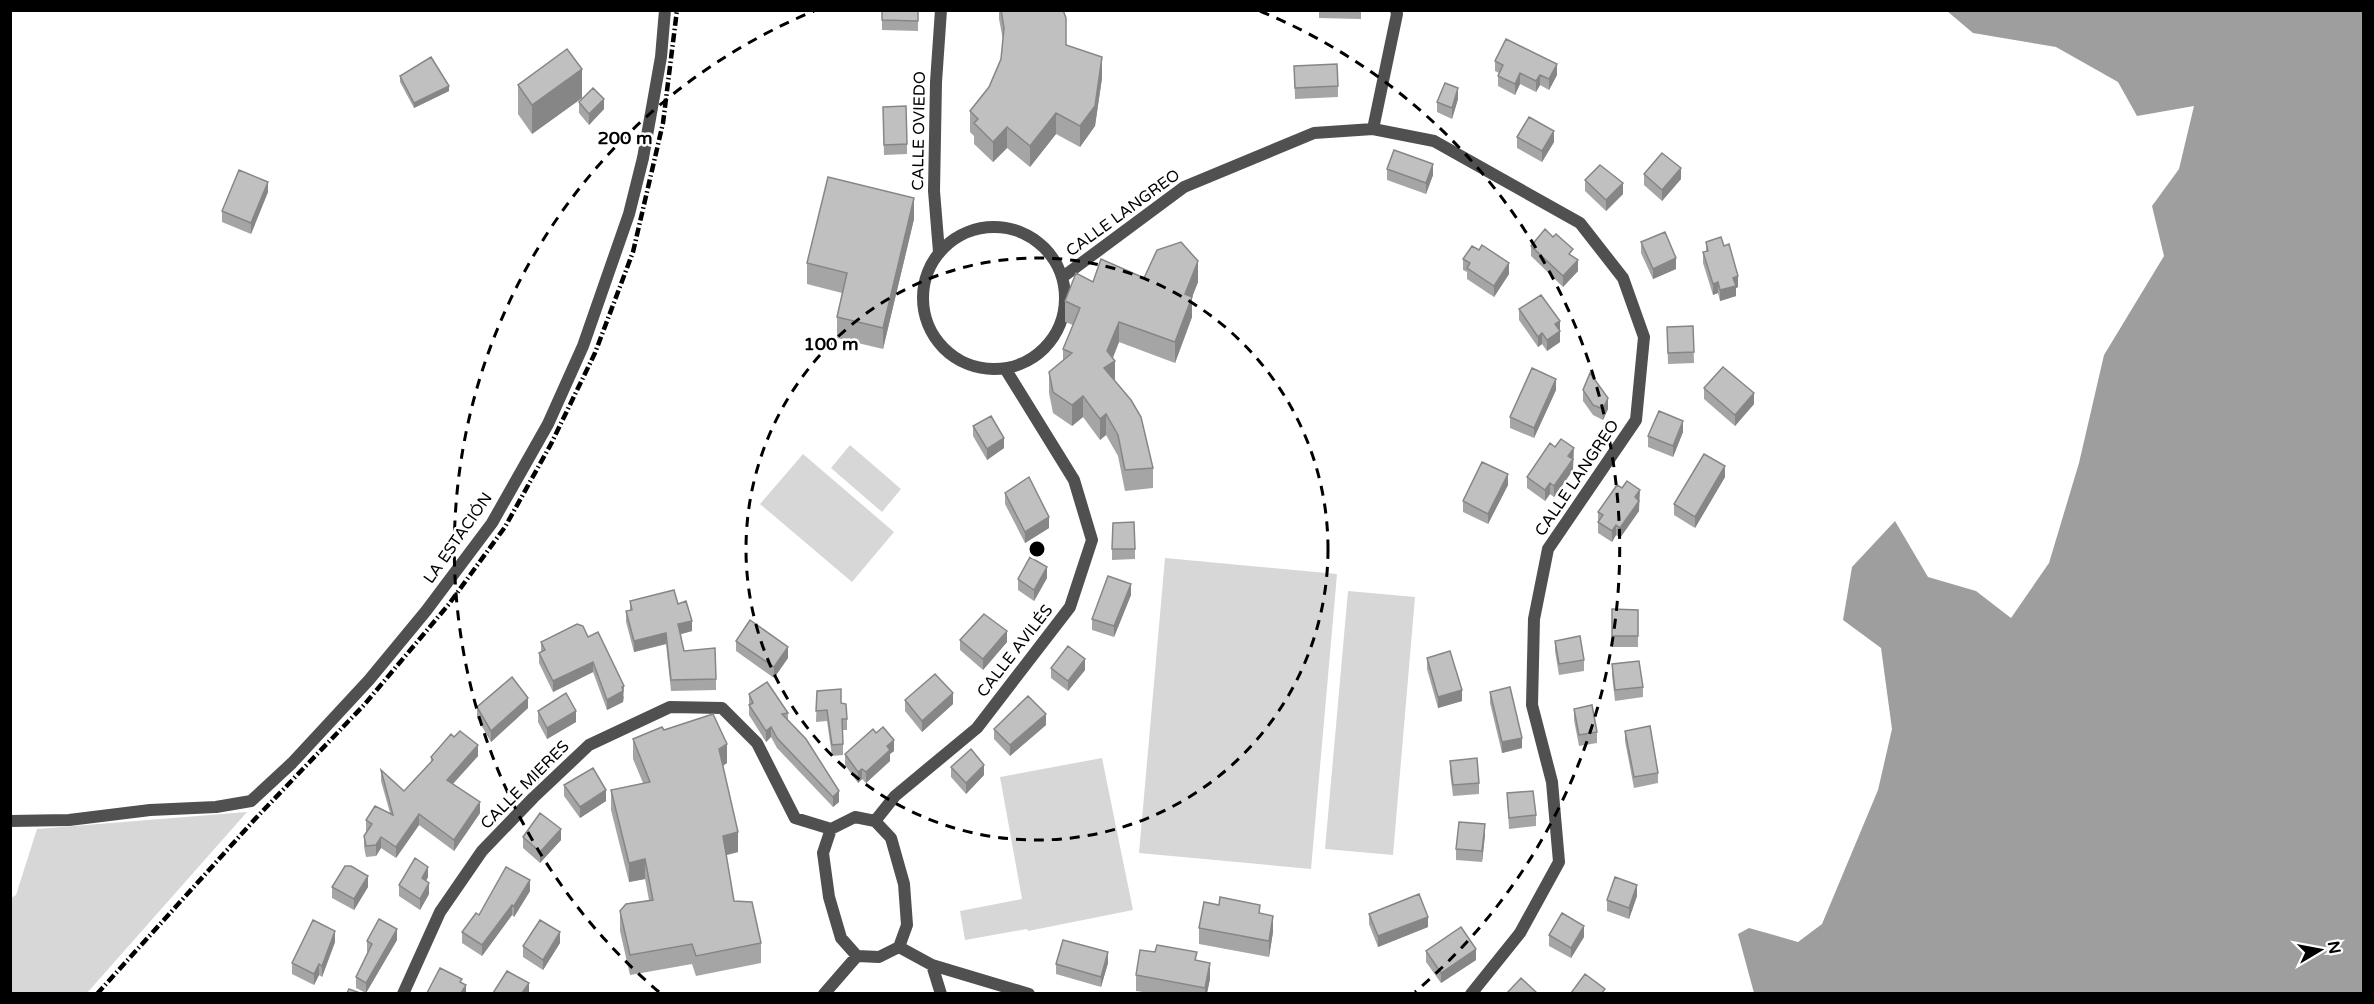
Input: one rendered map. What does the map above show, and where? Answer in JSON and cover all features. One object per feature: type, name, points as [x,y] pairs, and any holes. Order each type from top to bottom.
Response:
[{"type":"street","name":"LA ESTACIÓN","points":[[10,821],[69,820],[150,810],[216,807],[250,801],[292,763],[369,680],[426,611],[492,523],[548,424],[583,346],[629,214],[643,159],[661,57],[665,10]]},
{"type":"street","name":"CALLE OVIEDO","points":[[939,252],[934,191],[936,82],[941,10]]},
{"type":"street","points":[[1373,129],[1397,12]]},
{"type":"street","name":"CALLE LANGREO","points":[[1064,276],[1184,187],[1314,133],[1373,129],[1434,141],[1580,223],[1623,278],[1644,337],[1636,420],[1548,549],[1534,619],[1532,705],[1552,782],[1559,862],[1520,933],[1471,993]]},
{"type":"street","points":[[996,227],[1017,230],[1036,240],[1051,255],[1064,276],[1066,299],[1061,324],[1049,345],[1030,361],[1006,369],[981,370],[961,363],[944,350],[931,333],[924,313],[922,291],[928,271],[939,252],[955,238],[974,229],[996,227]]},
{"type":"street","name":"CALLE AVILÉS","points":[[875,821],[895,796],[977,728],[1070,607],[1092,540],[1074,480],[1006,369]]},
{"type":"street","name":"CALLE MIERES","points":[[403,993],[440,912],[482,851],[589,745],[670,707],[722,708],[757,743],[795,818],[831,829]]},
{"type":"street","points":[[855,817],[875,821],[891,838],[904,884],[907,925],[899,947],[879,957],[857,956],[841,938],[829,897],[823,853],[831,829],[855,817]]},
{"type":"street","points":[[899,947],[932,965],[1029,993]]},
{"type":"street","points":[[824,993],[857,956]]},
{"type":"street","points":[[932,965],[941,993]]},
{"type":"shaded area","points":[[1947,11],[2363,11],[2363,993],[1754,993],[1738,934],[1749,928],[1798,942],[1822,924],[1878,790],[1892,729],[1881,648],[1843,620],[1852,567],[1895,521],[1928,577],[1976,591],[2011,618],[2049,563],[2079,463],[2104,355],[2164,256],[2152,206],[2179,169],[2194,106],[2137,116],[2118,82],[2056,47],[1973,33]]},
{"type":"shaded area","points":[[850,445],[901,489],[882,512],[831,468]]},
{"type":"shaded area","points":[[803,454],[894,532],[852,582],[760,504]]},
{"type":"shaded area","points":[[1165,558],[1337,574],[1311,869],[1139,853]]},
{"type":"shaded area","points":[[1348,591],[1415,597],[1393,855],[1325,849]]},
{"type":"shaded area","points":[[1102,758],[1133,910],[1028,931],[1027,929],[965,940],[960,911],[1022,899],[1000,777]]},
{"type":"shaded area","points":[[247,812],[87,993],[11,993],[11,898],[16,895],[37,829]]},
{"type":"building","points":[[882,10],[918,10],[918,21],[882,20]]},
{"type":"building","points":[[1001,10],[1063,10],[1066,18],[1066,45],[1102,57],[1095,106],[1080,126],[1056,113],[1030,146],[1007,127],[993,142],[974,123],[978,119],[970,111],[989,87],[1001,59],[1004,28]]},
{"type":"building","points":[[1506,39],[1557,64],[1549,79],[1540,75],[1536,81],[1520,73],[1515,84],[1498,76],[1503,65],[1495,61]]},
{"type":"building","points":[[567,49],[582,69],[532,105],[518,85]]},
{"type":"building","points":[[431,57],[449,86],[414,103],[400,76]]},
{"type":"building","points":[[1337,64],[1338,86],[1295,88],[1294,66]]},
{"type":"building","points":[[1445,83],[1458,88],[1452,108],[1437,102]]},
{"type":"building","points":[[593,88],[604,99],[589,114],[579,102]]},
{"type":"building","points":[[906,106],[907,144],[884,145],[883,107]]},
{"type":"building","points":[[1529,117],[1554,131],[1542,151],[1517,137]]},
{"type":"building","points":[[1394,150],[1433,164],[1426,183],[1387,169]]},
{"type":"building","points":[[1662,153],[1681,168],[1662,190],[1644,174]]},
{"type":"building","points":[[1600,165],[1623,183],[1606,200],[1585,180]]},
{"type":"building","points":[[239,170],[268,182],[251,223],[222,211]]},
{"type":"building","points":[[828,177],[914,198],[883,328],[837,317],[847,273],[807,263]]},
{"type":"building","points":[[1545,229],[1553,237],[1556,234],[1573,249],[1569,254],[1578,260],[1563,276],[1531,246]]},
{"type":"building","points":[[1665,232],[1676,258],[1653,269],[1641,242]]},
{"type":"building","points":[[1721,237],[1724,246],[1729,244],[1738,276],[1733,278],[1736,286],[1720,290],[1718,282],[1713,284],[1703,252],[1708,251],[1706,242]]},
{"type":"building","points":[[1181,242],[1198,261],[1185,294],[1192,297],[1175,342],[1119,322],[1107,351],[1115,361],[1104,368],[1131,400],[1141,417],[1153,468],[1125,470],[1118,435],[1106,414],[1100,419],[1083,396],[1072,405],[1053,392],[1049,372],[1072,353],[1063,349],[1080,308],[1065,301],[1076,273],[1093,282],[1101,259],[1144,278],[1157,250]]},
{"type":"building","points":[[1482,245],[1509,263],[1494,286],[1467,268],[1470,263],[1463,259],[1472,246],[1479,250]]},
{"type":"building","points":[[1541,295],[1560,321],[1555,324],[1560,331],[1547,340],[1542,333],[1538,337],[1519,309]]},
{"type":"building","points":[[1693,326],[1694,352],[1668,353],[1667,327]]},
{"type":"building","points":[[1723,367],[1754,393],[1735,415],[1704,388]]},
{"type":"building","points":[[1532,368],[1556,379],[1534,428],[1510,417]]},
{"type":"building","points":[[1590,373],[1608,398],[1603,409],[1593,405],[1583,390]]},
{"type":"building","points":[[1659,411],[1683,421],[1673,446],[1648,436]]},
{"type":"building","points":[[991,416],[1004,438],[987,449],[973,426]]},
{"type":"building","points":[[1561,439],[1574,448],[1568,456],[1573,459],[1554,486],[1550,483],[1545,490],[1527,477],[1550,443],[1555,447]]},
{"type":"building","points":[[1704,454],[1725,466],[1695,517],[1674,504]]},
{"type":"building","points":[[1482,462],[1508,474],[1488,514],[1463,501]]},
{"type":"building","points":[[1029,477],[1049,517],[1025,532],[1005,493]]},
{"type":"building","points":[[1627,481],[1640,490],[1635,497],[1639,501],[1620,528],[1616,525],[1612,531],[1598,522],[1603,515],[1598,512],[1617,485],[1622,488]]},
{"type":"building","points":[[1134,522],[1135,549],[1112,549],[1113,523]]},
{"type":"building","points":[[1030,557],[1047,567],[1034,590],[1018,579]]},
{"type":"building","points":[[1108,576],[1131,584],[1114,626],[1092,619]]},
{"type":"building","points":[[674,590],[678,604],[686,601],[692,621],[678,624],[684,651],[715,648],[716,679],[671,680],[666,633],[634,641],[626,611],[632,610],[630,601]]},
{"type":"building","points":[[1612,609],[1638,610],[1638,636],[1612,636]]},
{"type":"building","points":[[984,614],[1007,631],[983,659],[960,640]]},
{"type":"building","points":[[750,620],[788,647],[774,667],[736,641]]},
{"type":"building","points":[[577,624],[583,626],[588,637],[598,632],[624,686],[623,691],[607,700],[593,662],[553,681],[539,653],[545,650],[541,642]]},
{"type":"building","points":[[1580,636],[1584,660],[1559,664],[1555,641]]},
{"type":"building","points":[[1068,646],[1085,659],[1068,681],[1051,668]]},
{"type":"building","points":[[1450,651],[1462,690],[1438,697],[1427,658]]},
{"type":"building","points":[[1639,661],[1643,687],[1615,690],[1612,664]]},
{"type":"building","points":[[935,674],[953,693],[922,721],[905,700]]},
{"type":"building","points":[[512,677],[528,698],[491,731],[477,707]]},
{"type":"building","points":[[767,682],[788,713],[782,714],[806,739],[839,791],[833,797],[777,738],[771,727],[766,731],[749,705],[753,703],[749,694]]},
{"type":"building","points":[[1510,687],[1522,738],[1502,742],[1490,692]]},
{"type":"building","points":[[841,689],[841,703],[846,704],[847,719],[842,719],[843,744],[832,745],[827,710],[816,711],[817,691]]},
{"type":"building","points":[[566,693],[576,711],[547,728],[538,711]]},
{"type":"building","points":[[1028,696],[1046,714],[1010,745],[994,729]]},
{"type":"building","points":[[1592,705],[1597,732],[1579,735],[1574,709]]},
{"type":"building","points":[[713,714],[727,744],[719,749],[738,832],[723,836],[734,901],[752,902],[761,943],[696,956],[692,944],[630,955],[620,911],[626,904],[653,900],[645,859],[629,863],[611,790],[650,782],[633,739],[662,727],[664,730]]},
{"type":"building","points":[[1650,726],[1658,773],[1634,777],[1625,731]]},
{"type":"building","points":[[883,727],[894,740],[887,746],[890,750],[866,772],[862,769],[858,772],[845,754],[873,729],[876,733]]},
{"type":"building","points":[[460,731],[478,745],[447,780],[480,802],[454,840],[419,814],[396,847],[381,837],[376,845],[366,846],[364,836],[372,824],[366,820],[375,806],[393,815],[381,770],[404,791],[433,760],[431,757],[451,734],[454,737]]},
{"type":"building","points":[[971,749],[984,765],[966,783],[951,767]]},
{"type":"building","points":[[1477,758],[1479,783],[1453,785],[1450,761]]},
{"type":"building","points":[[593,768],[606,790],[580,807],[564,785]]},
{"type":"building","points":[[1533,791],[1536,815],[1509,818],[1507,793]]},
{"type":"building","points":[[540,813],[561,829],[540,852],[523,837]]},
{"type":"building","points":[[1459,822],[1485,824],[1482,851],[1456,849]]},
{"type":"building","points":[[415,858],[428,867],[422,878],[429,883],[420,899],[399,885]]},
{"type":"building","points":[[345,866],[351,866],[368,876],[354,899],[332,887]]},
{"type":"building","points":[[506,867],[530,880],[514,906],[512,905],[482,945],[462,932],[476,913],[479,915]]},
{"type":"building","points":[[1615,877],[1637,885],[1629,908],[1607,900]]},
{"type":"building","points":[[1419,894],[1428,917],[1378,936],[1369,914]]},
{"type":"building","points":[[1220,897],[1260,905],[1259,913],[1273,916],[1269,941],[1199,928],[1204,902],[1219,905]]},
{"type":"building","points":[[1562,913],[1584,926],[1571,948],[1549,935]]},
{"type":"building","points":[[379,919],[397,929],[366,983],[356,977],[372,944],[367,941]]},
{"type":"building","points":[[313,920],[335,931],[322,966],[319,964],[314,974],[292,963]]},
{"type":"building","points":[[540,920],[560,932],[543,960],[523,946]]},
{"type":"building","points":[[1461,927],[1476,949],[1441,973],[1426,951]]},
{"type":"building","points":[[1063,940],[1108,952],[1101,977],[1056,964]]},
{"type":"building","points":[[1157,945],[1197,952],[1195,960],[1210,963],[1205,988],[1136,975],[1140,950],[1155,952]]},
{"type":"building","points":[[440,968],[462,979],[460,982],[466,985],[461,993],[427,993]]},
{"type":"building","points":[[507,971],[529,983],[522,993],[493,993]]},
{"type":"building","points":[[1585,974],[1605,989],[1602,993],[1571,993]]},
{"type":"building","points":[[1521,978],[1537,993],[1507,993]]},
{"type":"building","points":[[349,989],[360,993],[347,993]]},
{"type":"railway","points":[[97,994],[256,818],[364,705],[449,604],[505,527],[551,444],[595,353],[633,252],[663,123],[677,10]]}]
